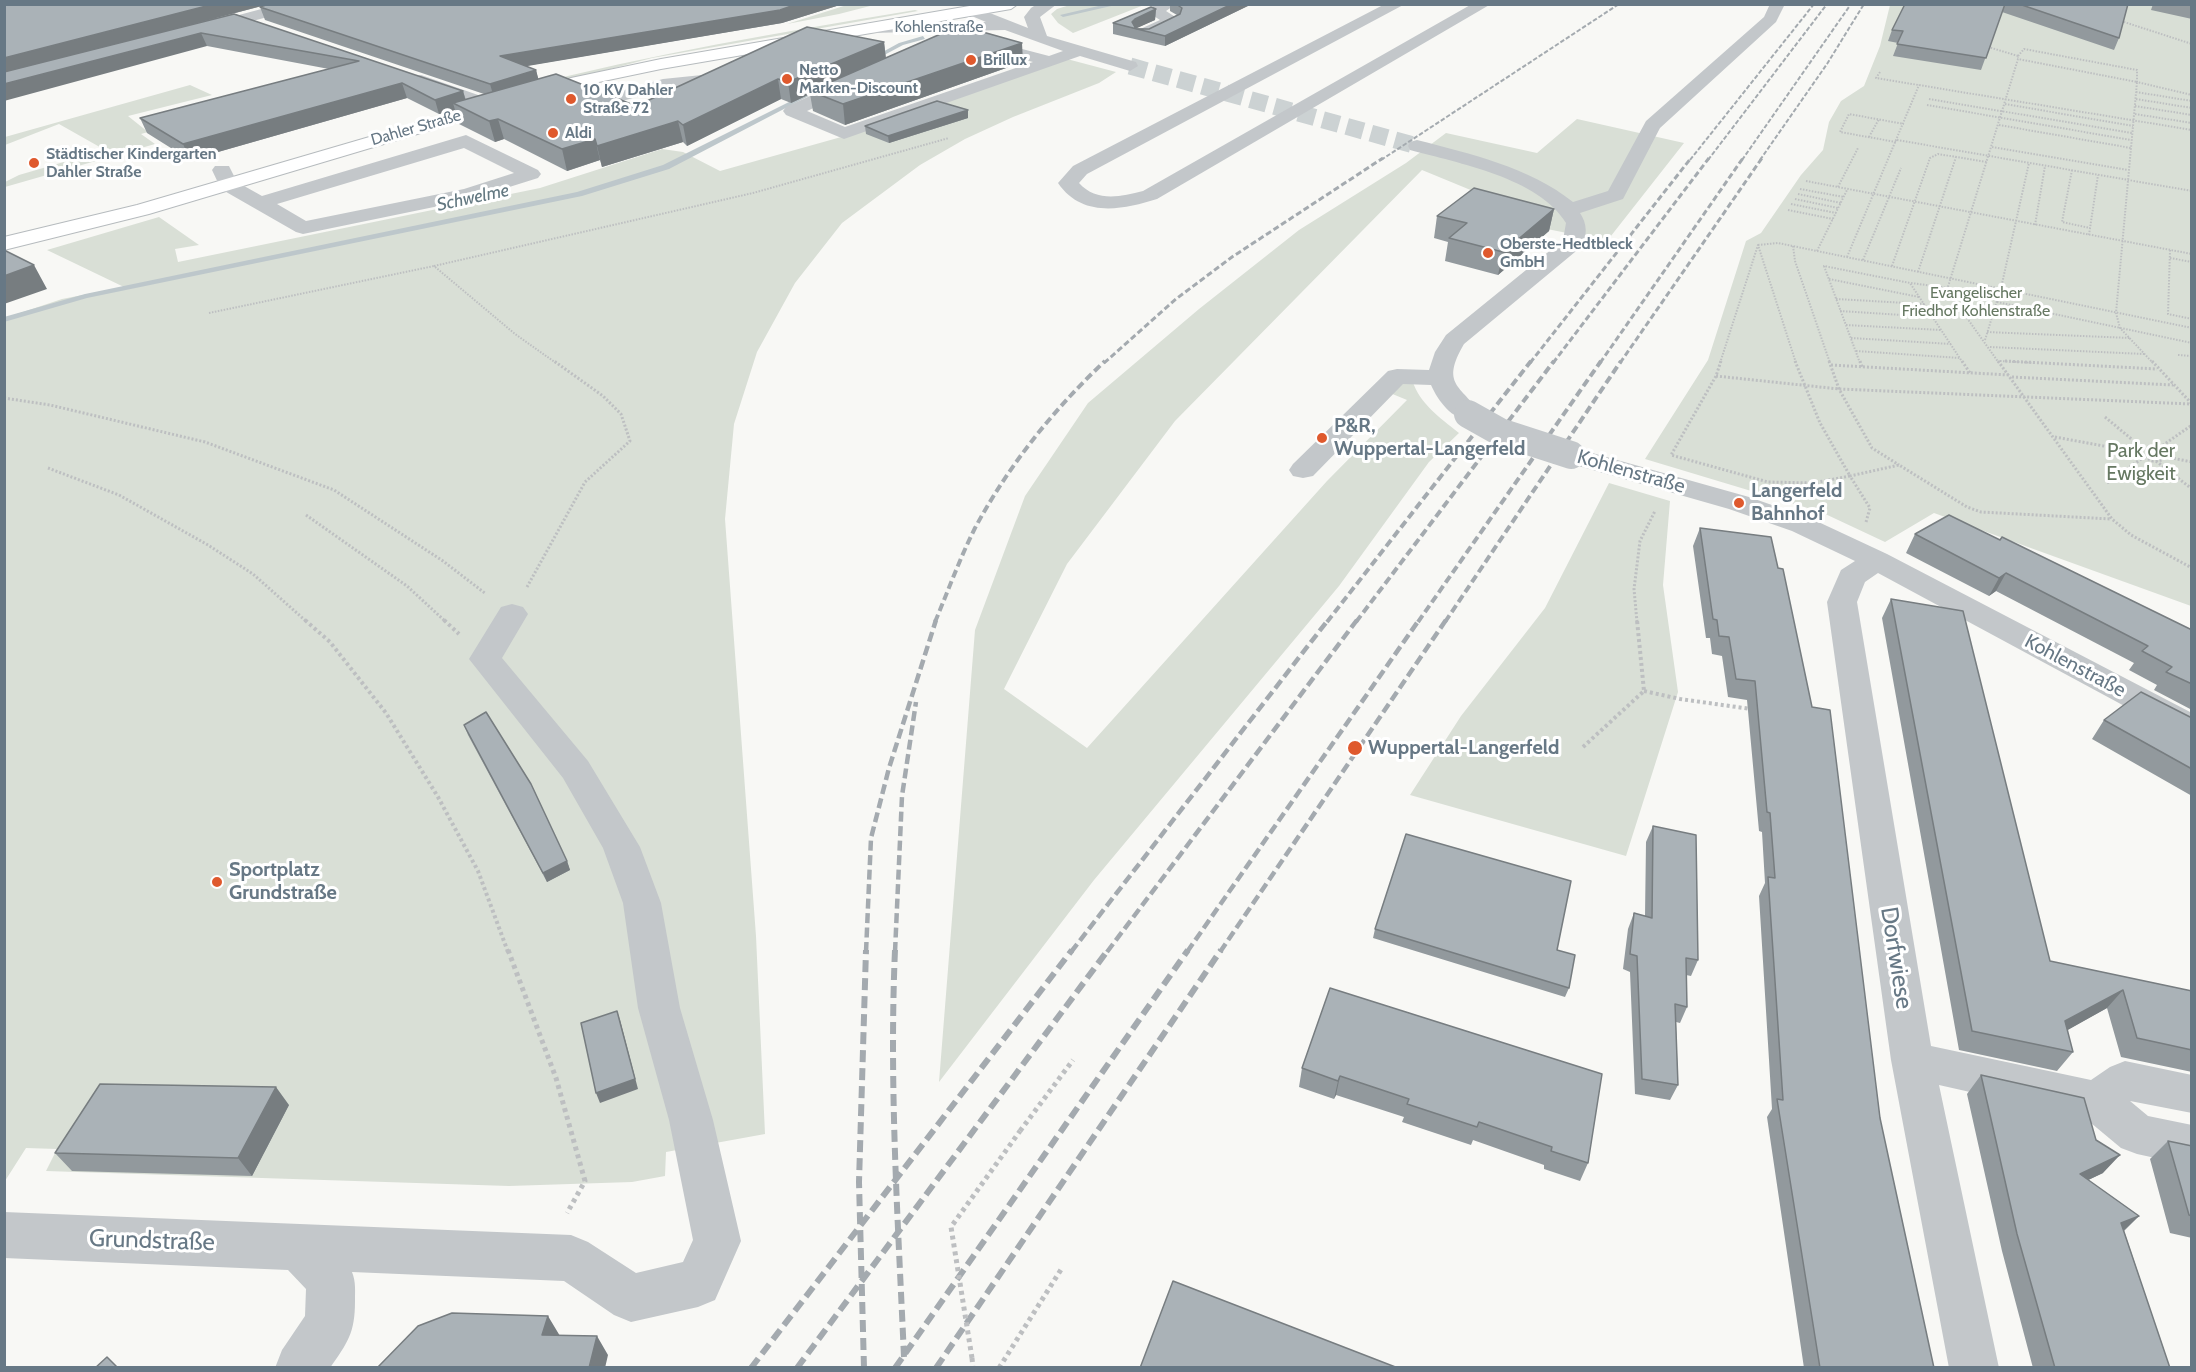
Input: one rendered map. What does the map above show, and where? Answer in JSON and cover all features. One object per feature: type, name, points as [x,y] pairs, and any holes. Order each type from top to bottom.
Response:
[{"type":"main road","name":"Dahler Straße","points":[[225,178],[251,178],[571,83],[927,4]]},
{"type":"main road","name":"Dahler Straße","points":[[4,244],[41,233],[142,210],[225,178],[472,97],[663,49],[866,18],[1011,4]]},
{"type":"street","points":[[185,34],[300,4]]},
{"type":"street","points":[[1040,39],[1032,17],[1036,11],[1050,4]]},
{"type":"street","points":[[1142,34],[1172,20],[1154,11],[1169,4]]},
{"type":"street","points":[[1398,4],[1080,170],[1068,183],[1076,194],[1102,203],[1120,204],[1150,195],[1484,4]]},
{"type":"street","points":[[1571,209],[1616,195],[1652,125],[1770,20],[1778,4]]},
{"type":"street","name":"Kohlenstraße","points":[[965,8],[1040,39],[1130,66]]},
{"type":"street","name":"Kohlenstraße","points":[[866,18],[1010,27]]},
{"type":"street","points":[[241,20],[275,31]]},
{"type":"street","points":[[941,43],[973,41],[1050,60]]},
{"type":"street","points":[[867,77],[792,111],[844,133],[1079,51]]},
{"type":"street","points":[[401,73],[492,106]]},
{"type":"street","points":[[612,99],[640,90],[698,78],[715,82],[676,99]]},
{"type":"street","points":[[571,83],[638,109]]},
{"type":"street","points":[[225,178],[260,202],[303,228],[468,194],[531,174],[466,141],[260,202]]},
{"type":"street","points":[[1303,470],[1397,376],[1441,378],[1440,366],[1454,340],[1573,242],[1577,234],[1577,226],[1571,209],[1553,194],[1530,183],[1418,146]]},
{"type":"street","points":[[251,178],[285,195]]},
{"type":"street","name":"Kohlenstraße","points":[[1441,378],[1452,399],[1468,414],[1500,432],[1802,525],[1861,553],[2192,728]]},
{"type":"street","name":"Dorfwiese","points":[[1861,553],[1842,602],[1912,1060],[1974,1368]]},
{"type":"street","points":[[512,614],[485,659],[576,770],[621,847],[642,903],[659,1008],[691,1120],[717,1241],[698,1283],[632,1298],[558,1257]]},
{"type":"street","points":[[1912,1060],[2097,1101],[2138,1134],[2192,1146]]},
{"type":"street","points":[[2097,1101],[2125,1080],[2192,1094]]},
{"type":"street","name":"Grundstraße","points":[[4,1235],[558,1257]]},
{"type":"street","points":[[298,1247],[331,1280],[330,1324],[300,1368]]},
{"type":"path","points":[[2114,19],[2192,44]]},
{"type":"path","points":[[1981,45],[2018,57],[2192,95]]},
{"type":"path","points":[[2192,404],[2120,328],[2116,313],[2137,70],[2024,49],[2018,57],[1947,290],[2112,519],[2131,535],[2192,568]]},
{"type":"path","points":[[1880,72],[1876,78],[2133,126]]},
{"type":"path","points":[[1847,257],[1919,86]]},
{"type":"path","points":[[2136,92],[2192,101]]},
{"type":"path","points":[[1929,99],[2132,133]]},
{"type":"path","points":[[2136,99],[2192,108]]},
{"type":"path","points":[[2006,102],[2192,130]]},
{"type":"path","points":[[1927,105],[2132,140]]},
{"type":"path","points":[[2135,106],[2192,115]]},
{"type":"path","points":[[1904,124],[1849,114],[1840,132],[2192,191]]},
{"type":"path","points":[[2135,114],[2192,123]]},
{"type":"path","points":[[1869,137],[1879,119]]},
{"type":"path","points":[[1999,125],[2131,148]]},
{"type":"path","points":[[209,313],[434,266],[742,195],[949,138]]},
{"type":"path","points":[[1992,147],[2128,170]]},
{"type":"path","points":[[1838,187],[1858,148]]},
{"type":"path","points":[[1892,266],[1930,158],[1938,154],[1987,162]]},
{"type":"path","points":[[1918,272],[1956,156]]},
{"type":"path","points":[[1985,341],[2001,288],[2029,163]]},
{"type":"path","points":[[2035,225],[2045,166]]},
{"type":"path","points":[[1863,260],[1901,168]]},
{"type":"path","points":[[2072,171],[2062,222],[2090,228]]},
{"type":"path","points":[[2089,235],[2098,175]]},
{"type":"path","points":[[1806,181],[2192,254]]},
{"type":"path","points":[[1800,189],[1844,197]]},
{"type":"path","points":[[1817,251],[1848,189]]},
{"type":"path","points":[[1798,194],[1841,203]]},
{"type":"path","points":[[1795,199],[1838,208]]},
{"type":"path","points":[[1791,204],[1836,213]]},
{"type":"path","points":[[1788,210],[1833,219]]},
{"type":"path","points":[[1758,245],[1778,243],[2192,328]]},
{"type":"path","points":[[1758,245],[1716,376],[1671,455],[1768,482],[1813,483],[1899,465]]},
{"type":"path","points":[[1758,245],[1803,386],[1820,423],[1870,508],[1863,531],[1861,553]]},
{"type":"path","points":[[1793,246],[1795,261],[1839,389],[1872,448],[1967,507],[1981,512],[2112,519]]},
{"type":"path","points":[[2170,250],[2168,314],[2192,319]]},
{"type":"path","points":[[2170,258],[2192,262]]},
{"type":"path","points":[[4,398],[50,405],[205,442],[334,490],[443,561],[512,614],[585,482],[630,441],[621,414],[603,396],[515,334],[434,266]]},
{"type":"path","points":[[1862,367],[1824,266],[1948,288]]},
{"type":"path","points":[[1828,279],[1920,297]]},
{"type":"path","points":[[1910,283],[1970,373]]},
{"type":"path","points":[[1836,299],[1924,304]]},
{"type":"path","points":[[1997,302],[2192,343]]},
{"type":"path","points":[[1840,311],[1933,317]]},
{"type":"path","points":[[1846,325],[1941,330]]},
{"type":"path","points":[[1987,332],[2130,338]]},
{"type":"path","points":[[1851,338],[1951,344]]},
{"type":"path","points":[[1989,347],[2144,354]]},
{"type":"path","points":[[1856,351],[1960,358]]},
{"type":"path","points":[[2178,355],[2192,356]]},
{"type":"path","points":[[1999,361],[2158,369]]},
{"type":"path","points":[[1831,366],[2173,385]]},
{"type":"path","points":[[1716,376],[1839,389],[2192,404]]},
{"type":"path","points":[[2105,417],[2141,447],[2155,450],[2162,456],[2192,462]]},
{"type":"path","points":[[2155,450],[2192,425]]},
{"type":"path","points":[[2054,437],[2136,452],[2136,454],[2156,460],[2163,460],[2162,456]]},
{"type":"path","points":[[2136,452],[2136,448],[2141,447]]},
{"type":"path","points":[[2107,483],[2144,457]]},
{"type":"path","points":[[2156,460],[2192,489]]},
{"type":"path","points":[[48,468],[119,495],[254,574],[330,642],[386,713],[438,797],[478,871],[559,1090],[585,1181],[558,1257]]},
{"type":"path","points":[[1644,691],[1634,589],[1640,541],[1661,499],[1652,490],[1656,479]]},
{"type":"path","points":[[306,515],[407,586],[485,659]]},
{"type":"path","points":[[1644,691],[1680,699],[1757,710]]},
{"type":"path","points":[[1583,747],[1644,691]]},
{"type":"path","points":[[973,1368],[951,1227],[1073,1060]]},
{"type":"path","points":[[999,1368],[1062,1268]]},
{"type":"green space","points":[[850,4],[874,5],[787,24]]},
{"type":"green space","points":[[1073,4],[1144,5],[1073,33],[1058,23],[1051,14],[1057,9]]},
{"type":"green space","name":"Evangelischer Friedhof Kohlenstraße","points":[[1890,5],[2191,5],[2191,606],[1934,513],[1885,542],[1821,512],[1645,459],[1708,360],[1746,241],[1761,233],[1801,175],[1823,150],[1829,122],[1841,101],[1864,86],[1880,46]]},
{"type":"green space","points":[[918,11],[652,58],[524,92],[520,88],[667,54]]},
{"type":"green space","points":[[1067,59],[1116,72],[1099,83],[965,139],[920,165],[842,223],[795,283],[757,352],[734,424],[725,519],[756,936],[765,1134],[666,1152],[665,1176],[632,1182],[509,1186],[46,1171],[57,1149],[26,1148],[5,1181],[5,318],[62,299],[124,287],[47,250],[159,217],[199,245],[175,249],[178,262],[540,188],[662,149],[683,152],[720,171],[859,132]]},
{"type":"green space","points":[[190,85],[212,95],[128,116],[148,132],[141,134],[155,144],[5,187],[5,182],[19,175],[105,150],[59,124],[5,145],[5,137]]},
{"type":"green space","points":[[1577,119],[1684,143],[1607,241],[1522,224],[1524,212],[1422,170],[1175,421],[1067,564],[1004,689],[1087,748],[1327,481],[1407,400],[1390,393],[1403,379],[1412,380],[1415,389],[1425,403],[1437,416],[1459,433],[1429,462],[1339,586],[1094,880],[939,1082],[975,630],[1025,496],[1088,403],[1199,309],[1299,230],[1406,163],[1446,133],[1537,153]]},
{"type":"green space","points":[[1609,483],[1670,501],[1663,585],[1678,692],[1626,856],[1410,795],[1461,716],[1545,608]]},
{"type":"building","points":[[4,4],[214,4],[4,58]]},
{"type":"building","points":[[269,4],[797,4],[780,10],[500,56],[536,70],[490,84],[260,7]]},
{"type":"building","points":[[1176,4],[1232,4],[1165,36],[1137,29],[1149,29],[1180,14],[1182,8]]},
{"type":"building","points":[[1905,4],[2005,4],[1986,58],[1897,44],[1903,31],[1892,30]]},
{"type":"building","points":[[2019,4],[2128,4],[2119,38]]},
{"type":"building","points":[[1151,7],[1156,9],[1132,22],[1136,29],[1113,23]]},
{"type":"building","points":[[234,14],[463,91],[435,100],[402,83],[183,144],[140,118],[359,61],[201,33],[4,84],[4,72]]},
{"type":"building","points":[[807,27],[884,42],[788,82],[778,79],[683,125],[678,121],[597,146],[595,139],[562,149],[498,119],[489,121],[453,103],[556,74],[636,106]]},
{"type":"building","points":[[952,29],[972,29],[1022,43],[843,104],[810,91]]},
{"type":"building","points":[[937,101],[968,110],[888,136],[865,126]]},
{"type":"building","points":[[1474,188],[1554,209],[1503,252],[1449,238],[1467,223],[1437,216]]},
{"type":"building","points":[[4,250],[34,265],[4,276]]},
{"type":"building","points":[[1949,515],[2000,540],[2002,537],[2192,630],[2192,684],[2166,672],[2172,667],[2142,651],[2148,646],[2006,573],[1999,578],[1915,534]]},
{"type":"building","points":[[1700,528],[1771,537],[1778,568],[1783,569],[1812,707],[1830,710],[1880,1118],[1934,1368],[1820,1368],[1777,1099],[1783,1100],[1768,877],[1775,878],[1755,681],[1736,679],[1729,637],[1719,636],[1717,620],[1713,619]]},
{"type":"building","points":[[1891,599],[1963,611],[2050,961],[2192,991],[2192,1050],[2137,1038],[2123,990],[2065,1021],[2073,1052],[1972,1031]]},
{"type":"building","points":[[2141,692],[2192,718],[2192,769],[2104,720]]},
{"type":"building","points":[[486,712],[531,784],[567,861],[543,873],[464,725]]},
{"type":"building","points":[[1653,826],[1696,835],[1698,960],[1686,958],[1687,1007],[1675,1004],[1678,1085],[1642,1079],[1637,956],[1630,954],[1634,913],[1652,918]]},
{"type":"building","points":[[1406,834],[1571,881],[1557,950],[1575,955],[1569,988],[1375,929]]},
{"type":"building","points":[[1330,988],[1602,1074],[1588,1163],[1551,1151],[1552,1147],[1479,1122],[1477,1127],[1407,1104],[1409,1099],[1340,1076],[1338,1081],[1302,1068]]},
{"type":"building","points":[[617,1011],[635,1079],[596,1093],[581,1023]]},
{"type":"building","points":[[1981,1075],[2084,1098],[2096,1140],[2120,1155],[2080,1174],[2139,1216],[2121,1223],[2170,1368],[2055,1368],[2017,1234]]},
{"type":"building","points":[[100,1084],[276,1087],[238,1158],[55,1153]]},
{"type":"building","points":[[2168,1141],[2192,1146],[2192,1216],[2189,1215]]},
{"type":"building","points":[[1173,1281],[1398,1368],[1140,1368]]},
{"type":"building","points":[[452,1313],[548,1316],[542,1335],[597,1336],[589,1368],[377,1368],[418,1326]]},
{"type":"building","points":[[107,1357],[118,1368],[95,1368]]},
{"type":"waterway","name":"Schwelme","points":[[1063,15],[1118,4]]},
{"type":"waterway","name":"Schwelme","points":[[871,60],[901,44],[923,38]]},
{"type":"waterway","name":"Schwelme","points":[[4,320],[85,296],[579,194],[666,167],[825,86]]},
{"type":"tunnel","points":[[1130,66],[1417,146]]},
{"type":"railway","points":[[1381,160],[1619,4]]},
{"type":"railway","points":[[1690,160],[1814,4]]},
{"type":"railway","points":[[1708,160],[1827,4]]},
{"type":"railway","points":[[1742,160],[1851,4]]},
{"type":"railway","points":[[1760,160],[1827,64],[1864,4]]},
{"type":"railway","points":[[1104,363],[1176,299],[1232,257],[1383,158]]},
{"type":"railway","points":[[1530,363],[1691,158]]},
{"type":"railway","points":[[1553,363],[1709,158]]},
{"type":"railway","points":[[1600,363],[1743,158]]},
{"type":"railway","points":[[1620,363],[1762,158]]},
{"type":"railway","points":[[935,622],[975,528],[1002,482],[1050,419],[1105,361]]},
{"type":"railway","points":[[1327,622],[1531,361]]},
{"type":"railway","points":[[1356,622],[1554,361]]},
{"type":"railway","points":[[1418,622],[1601,361]]},
{"type":"railway","points":[[1445,622],[1621,361]]},
{"type":"railway","points":[[866,952],[871,838],[889,768],[936,620]]},
{"type":"railway","points":[[1071,952],[1328,620]]},
{"type":"railway","points":[[1107,952],[1357,620]]},
{"type":"railway","points":[[1187,952],[1419,620]]},
{"type":"railway","points":[[1220,952],[1446,620]]},
{"type":"railway","points":[[895,952],[902,796],[916,702]]},
{"type":"railway","points":[[860,1226],[859,1182],[866,950]]},
{"type":"railway","points":[[895,950],[893,1052],[896,1179]]},
{"type":"railway","points":[[896,1179],[1072,950]]},
{"type":"railway","points":[[898,1232],[1108,950]]},
{"type":"railway","points":[[904,1355],[1188,950]]},
{"type":"railway","points":[[936,1368],[1221,950]]},
{"type":"railway","points":[[860,1226],[896,1179]]},
{"type":"railway","points":[[896,1179],[898,1232]]},
{"type":"railway","points":[[751,1368],[860,1226]]},
{"type":"railway","points":[[860,1226],[862,1281]]},
{"type":"railway","points":[[862,1281],[898,1232]]},
{"type":"railway","points":[[898,1232],[904,1355]]},
{"type":"railway","points":[[797,1368],[862,1281]]},
{"type":"railway","points":[[862,1281],[864,1368]]},
{"type":"railway","points":[[895,1368],[904,1355]]},
{"type":"place","name":"Brillux","points":[[971,60]]},
{"type":"place","name":"Netto Marken-Discount","points":[[787,79]]},
{"type":"place","name":"10 KV Dahler Straße 72","points":[[571,99]]},
{"type":"place","name":"Aldi","points":[[553,133]]},
{"type":"place","name":"Städtischer Kindergarten Dahler Straße","points":[[34,163]]},
{"type":"place","name":"Oberste-Hedtbleck GmbH","points":[[1488,253]]},
{"type":"place","name":"P&R, Wuppertal-Langerfeld","points":[[1322,438]]},
{"type":"place","name":"Langerfeld Bahnhof","points":[[1739,503]]},
{"type":"place","name":"Wuppertal-Langerfeld","points":[[1355,748]]},
{"type":"place","name":"Sportplatz Grundstraße","points":[[217,882]]},
{"type":"park label","name":"Park der Ewigkeit","points":[[2141,462]]}]
